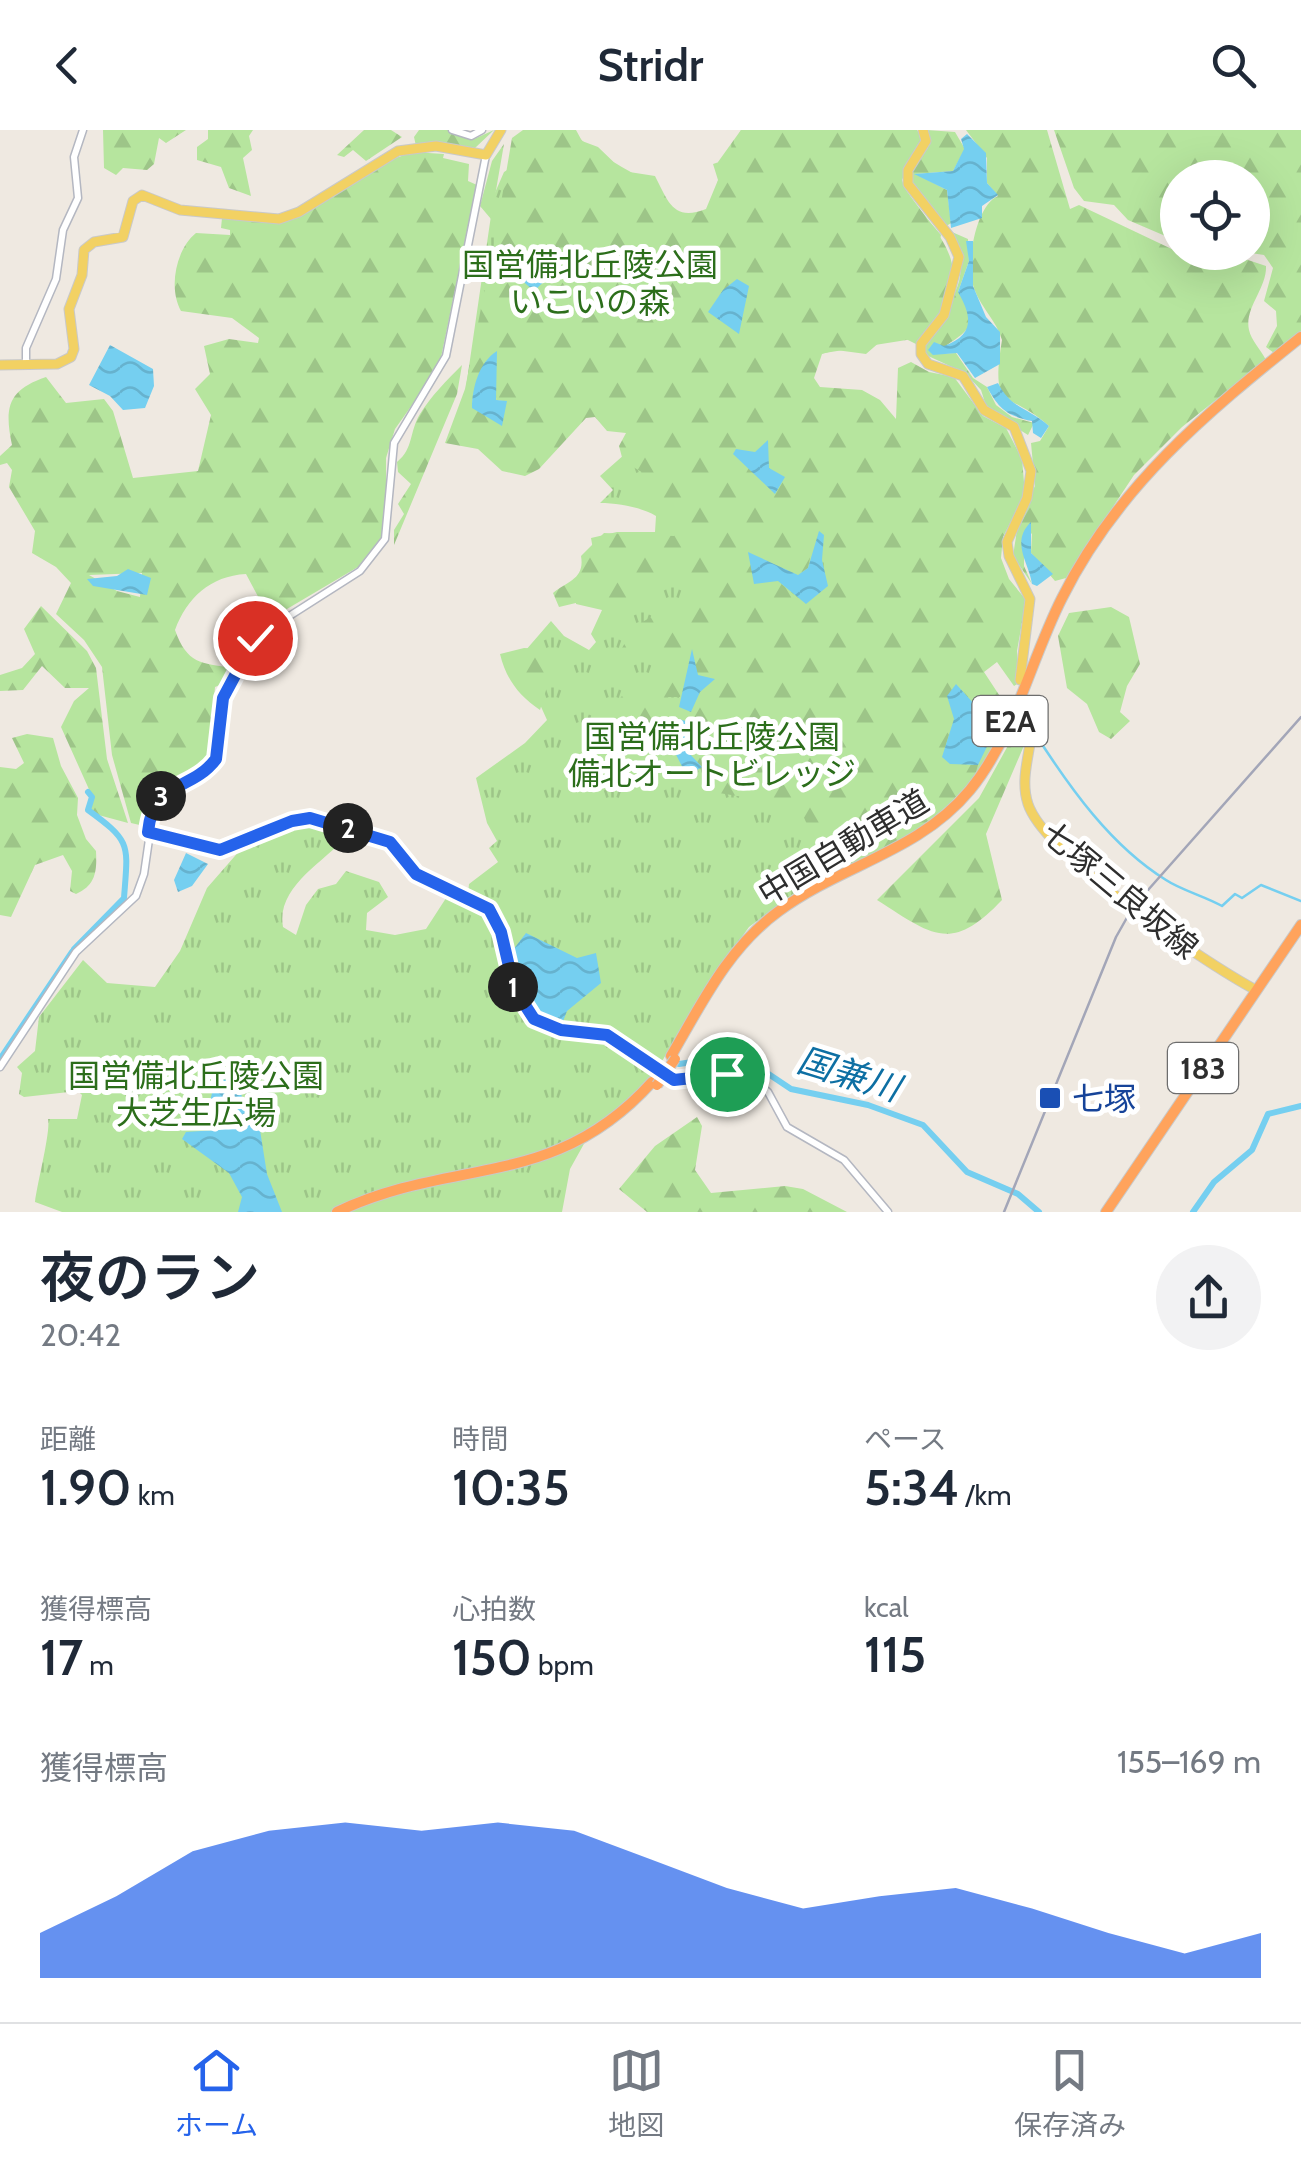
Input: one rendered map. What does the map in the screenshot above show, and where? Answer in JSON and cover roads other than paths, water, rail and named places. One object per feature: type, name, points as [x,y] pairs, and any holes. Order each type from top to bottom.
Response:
[{"type":"highway","name":"中国自動車道","points":[[348,1212],[386,1198],[510,1174],[563,1156],[616,1124],[673,1057],[724,974],[767,927],[816,894],[913,846],[975,792],[1003,748],[1068,597],[1121,512],[1197,428],[1301,340]]},
{"type":"highway","name":"183","points":[[1106,1212],[1301,924]]},
{"type":"highway","name":"中国自動車道","points":[[337,1212],[402,1188],[509,1168],[561,1152],[613,1120],[654,1083]]},
{"type":"main road","points":[[0,365],[58,364],[70,358],[74,349],[68,309],[82,274],[84,250],[94,242],[123,237],[137,197],[147,194],[180,210],[279,219],[299,212],[398,151],[436,146],[486,156],[501,130]]},
{"type":"main road","points":[[923,130],[926,141],[908,170],[908,184],[950,237],[959,257],[944,316],[921,344],[921,354],[928,364],[963,376],[984,410],[1014,428],[1030,471],[1028,498],[1007,542],[1008,556],[1030,599],[1020,680]]},
{"type":"main road","name":"七塚三良坂線","points":[[1030,704],[1032,722],[1025,786],[1029,807],[1044,833],[1182,946],[1254,990]]},
{"type":"street","points":[[26,365],[26,348],[56,279],[63,230],[78,198],[74,157],[83,130]]},
{"type":"street","points":[[452,130],[471,136],[482,130]]},
{"type":"street","points":[[0,1068],[76,952],[136,896],[144,874],[154,805],[161,796],[216,759],[223,698],[255,638],[360,571],[382,546],[390,520],[394,443],[446,356],[486,156]]},
{"type":"street","points":[[148,832],[220,850],[292,821],[310,818],[390,842],[416,874],[489,909],[501,932],[514,988],[534,1019],[561,1030],[607,1035],[674,1080],[748,1075],[768,1092],[787,1127],[801,1139],[844,1160],[888,1212]]},
{"type":"water","points":[[967,134],[986,153],[987,183],[998,195],[982,206],[982,218],[951,228],[947,190],[914,174],[953,171],[964,149],[961,139]]},
{"type":"water","points":[[966,241],[973,241],[973,286],[986,317],[1000,332],[1000,364],[975,378],[957,353],[933,355],[928,350],[934,342],[944,346],[954,342],[966,330],[968,317],[958,292],[969,261]]},
{"type":"water","points":[[547,252],[551,275],[534,291],[518,277]]},
{"type":"water","points":[[737,279],[749,286],[739,334],[708,312],[723,290]]},
{"type":"water","points":[[110,345],[153,369],[154,386],[145,408],[123,410],[110,396],[89,385]]},
{"type":"water","points":[[497,351],[496,400],[507,401],[502,426],[472,408],[478,376]]},
{"type":"water","points":[[998,383],[1015,403],[1049,426],[1041,438],[1033,433],[1032,421],[1010,414],[996,401],[987,387]]},
{"type":"water","points":[[768,440],[769,468],[785,477],[775,494],[733,454],[736,449],[755,452]]},
{"type":"water","points":[[1031,522],[1031,553],[1053,574],[1037,586],[1032,584],[1021,545]]},
{"type":"water","points":[[819,531],[824,535],[822,560],[828,586],[806,604],[778,581],[754,584],[748,552],[798,575],[808,568]]},
{"type":"water","points":[[128,569],[151,578],[147,595],[93,586],[87,579],[117,576]]},
{"type":"water","points":[[692,649],[698,675],[715,679],[700,692],[691,712],[679,707]]},
{"type":"water","points":[[956,684],[976,706],[1002,716],[978,765],[950,764],[942,757],[954,719],[947,696]]},
{"type":"water","points":[[678,719],[686,721],[688,752],[702,767],[687,776],[670,743]]},
{"type":"water","points":[[186,853],[208,864],[192,886],[178,892],[174,880]]},
{"type":"water","points":[[526,933],[577,958],[596,953],[601,983],[567,1011],[562,1024],[540,1012],[522,985],[513,950]]},
{"type":"water","points":[[215,1079],[231,1080],[241,1093],[247,1121],[260,1130],[267,1174],[282,1212],[238,1212],[242,1197],[229,1173],[182,1139],[186,1132],[216,1130],[216,1120],[200,1110],[210,1102]]},
{"type":"waterway","points":[[1036,735],[1110,833],[1166,880],[1222,906],[1235,894],[1242,898],[1261,885],[1301,901]]},
{"type":"waterway","points":[[74,949],[124,898],[124,846],[113,830],[88,810],[92,797],[88,792]]},
{"type":"waterway","points":[[0,1059],[72,952]]},
{"type":"waterway","name":"国兼川","points":[[679,1064],[740,1055],[791,1089],[868,1105],[923,1125],[967,1172],[1018,1194],[1039,1212]]},
{"type":"waterway","name":"国兼川","points":[[1193,1212],[1214,1182],[1252,1150],[1268,1114],[1301,1106]]},
{"type":"railway","points":[[1004,1212],[1116,937],[1133,907],[1301,717]]},
{"type":"place","name":"七塚","points":[[1050,1098]]},
{"type":"park label","name":"国営備北丘陵公園 いこいの森","points":[[590,282]]},
{"type":"park label","name":"国営備北丘陵公園 備北オートビレッジ","points":[[712,754]]},
{"type":"park label","name":"国営備北丘陵公園 大芝生広場","points":[[196,1094]]}]
